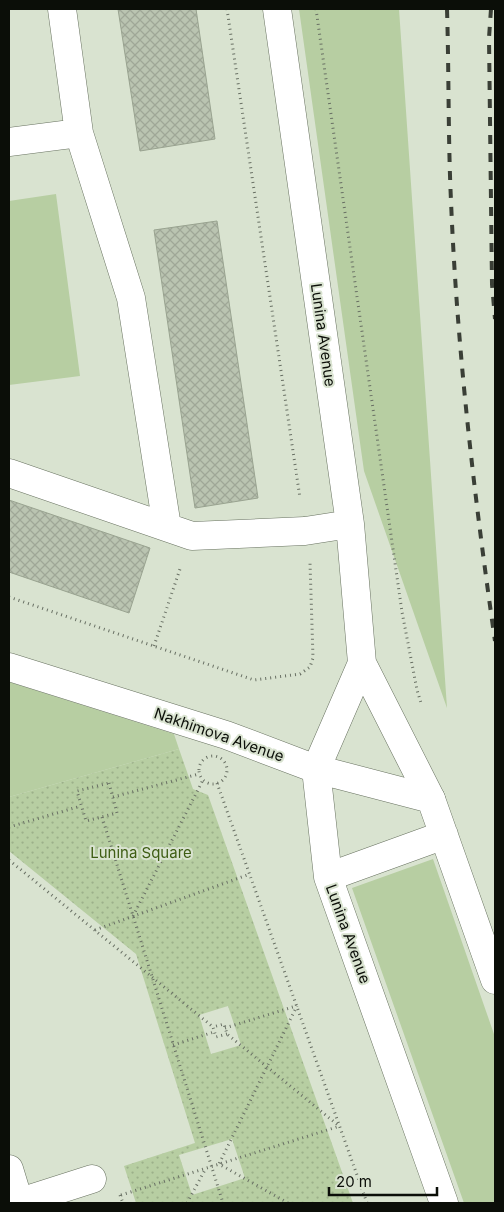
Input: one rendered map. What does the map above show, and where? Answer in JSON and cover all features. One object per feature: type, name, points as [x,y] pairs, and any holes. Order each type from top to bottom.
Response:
[{"type":"main road","points":[[62,9],[79,133],[130,298],[179,531]]},
{"type":"main road","name":"Lunina Avenue","points":[[277,9],[350,524],[362,663],[431,799],[495,980]]},
{"type":"main road","points":[[9,142],[79,133]]},
{"type":"main road","points":[[9,473],[179,531],[305,531],[350,524]]},
{"type":"main road","name":"Lunina Avenue","points":[[362,663],[316,769],[328,877],[444,1203]]},
{"type":"main road","name":"Nakhimova Avenue","points":[[9,667],[226,735],[316,769],[431,799]]},
{"type":"main road","points":[[328,877],[444,835]]},
{"type":"main road","points":[[9,1169],[18,1203],[92,1179]]},
{"type":"path","points":[[9,597],[254,680],[300,674],[310,667],[313,658],[311,570],[227,9]]},
{"type":"path","points":[[316,9],[402,612],[417,690],[423,708]]},
{"type":"path","points":[[154,646],[179,531]]},
{"type":"path","points":[[211,755],[219,757],[225,763],[227,771],[224,778],[217,783],[203,780],[199,774],[199,765],[204,758],[211,755]]},
{"type":"path","points":[[113,798],[199,774]]},
{"type":"path","points":[[133,916],[203,780]]},
{"type":"path","points":[[109,783],[117,813],[86,821],[81,806],[77,792],[109,783]]},
{"type":"path","points":[[217,783],[367,1203]]},
{"type":"path","points":[[9,827],[81,806]]},
{"type":"path","points":[[102,817],[223,1203]]},
{"type":"path","points":[[9,860],[214,1029],[216,1037],[227,1034]]},
{"type":"path","points":[[94,930],[250,874]]},
{"type":"path","points":[[225,1028],[297,1006]]},
{"type":"path","points":[[219,1164],[297,1006]]},
{"type":"path","points":[[173,1045],[224,1024],[227,1034],[340,1126]]},
{"type":"path","points":[[123,1203],[121,1195],[340,1126]]},
{"type":"path","points":[[219,1164],[288,1203]]},
{"type":"path","points":[[187,1203],[206,1168]]},
{"type":"green space","points":[[299,9],[399,9],[447,708],[364,471]]},
{"type":"green space","points":[[56,194],[80,376],[9,385],[9,201]]},
{"type":"green space","points":[[9,682],[174,734],[179,749],[9,797]]},
{"type":"green space","name":"Lunina Square","points":[[179,749],[193,789],[208,795],[353,1203],[136,1203],[124,1166],[195,1143],[136,954],[9,851],[9,797]],"holes":[[[228,1006],[241,1045],[211,1054],[199,1015]],[[232,1139],[245,1178],[192,1195],[179,1155]]]},
{"type":"green space","points":[[433,859],[495,1037],[495,1203],[464,1203],[352,888]]},
{"type":"building","points":[[118,9],[196,9],[215,139],[140,151]]},
{"type":"building","points":[[217,221],[258,498],[195,508],[154,230]]},
{"type":"building","points":[[9,500],[150,548],[129,613],[9,572]]},
{"type":"railway","points":[[447,9],[450,177],[457,311],[473,476],[495,641]]},
{"type":"railway","points":[[491,9],[489,38],[492,284],[495,319]]}]
